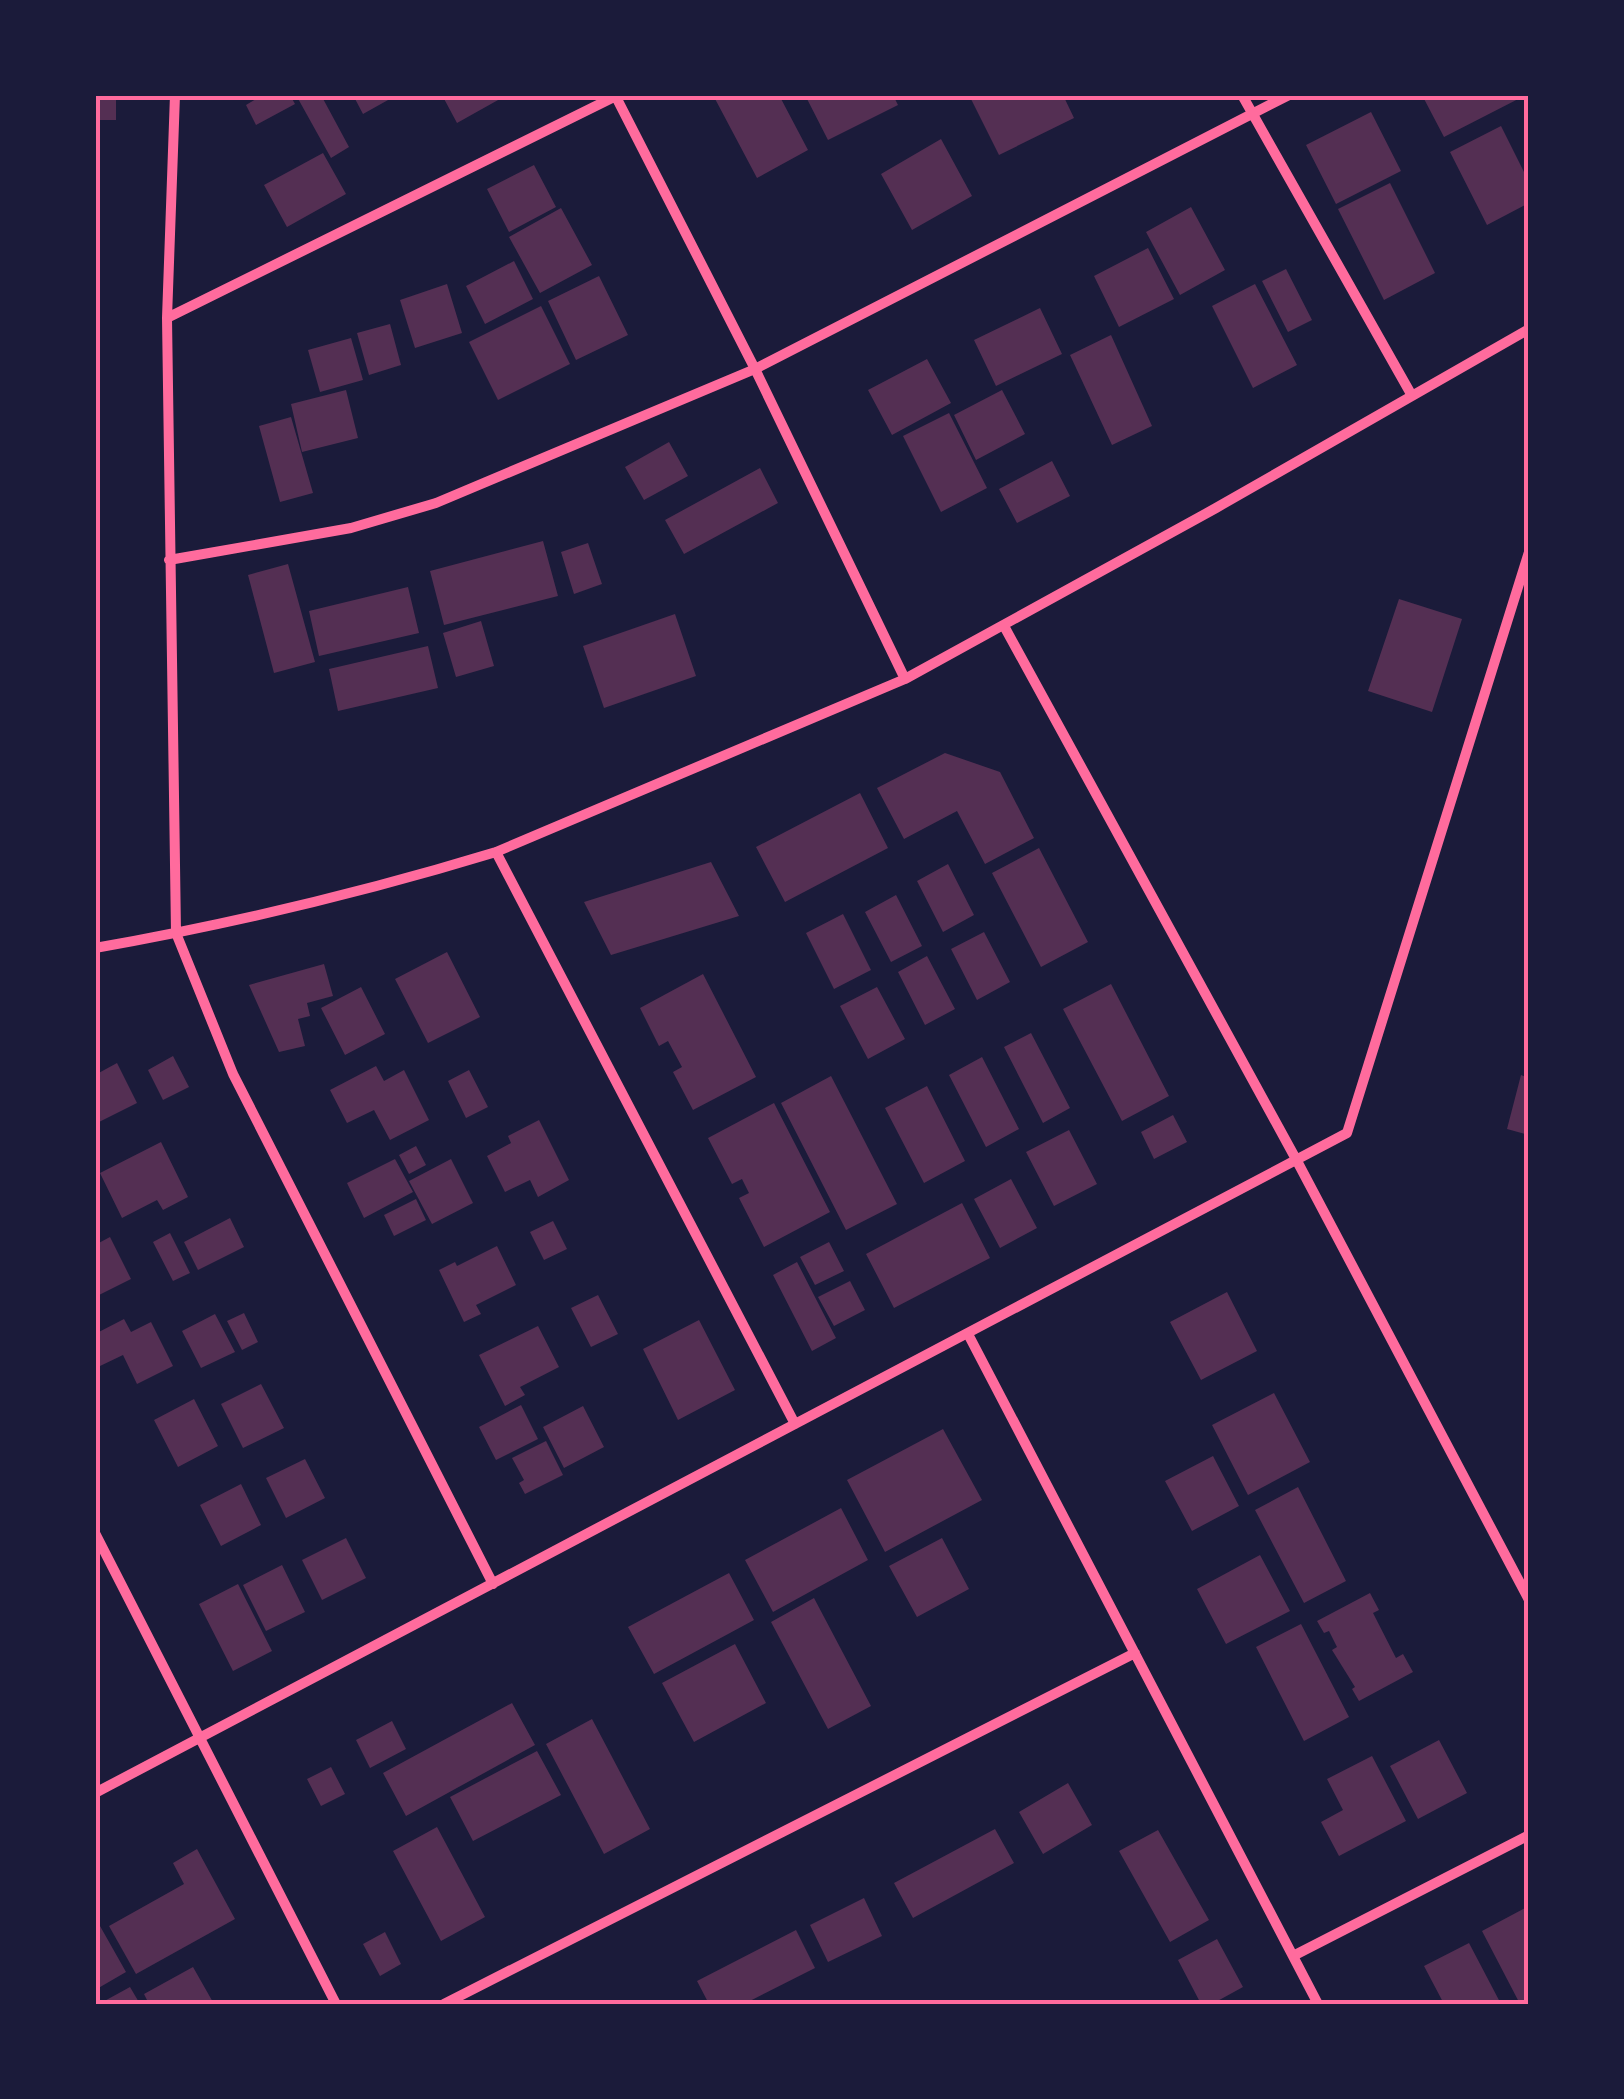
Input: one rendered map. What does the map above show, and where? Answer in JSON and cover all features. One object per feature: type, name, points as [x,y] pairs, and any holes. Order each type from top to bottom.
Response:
[{"type":"street","points":[[174,95],[167,318],[176,934],[233,1074],[493,1584]]},
{"type":"street","points":[[167,318],[616,95],[906,679]]},
{"type":"street","points":[[1242,95],[1411,394]]},
{"type":"street","points":[[169,560],[351,528],[436,504],[755,369],[1289,95]]},
{"type":"street","points":[[95,948],[176,934],[496,852],[906,679],[1529,329]]},
{"type":"street","points":[[95,1793],[1347,1134],[1529,552]]},
{"type":"street","points":[[1004,626],[1297,1160],[1529,1600]]},
{"type":"street","points":[[496,852],[795,1424]]},
{"type":"street","points":[[968,1334],[1318,2004]]},
{"type":"street","points":[[95,1533],[336,2004]]},
{"type":"street","points":[[444,2004],[1135,1652]]},
{"type":"street","points":[[1293,1956],[1529,1835]]},
{"type":"building","points":[[95,95],[116,95],[116,120],[95,120]]},
{"type":"building","points":[[263,95],[290,95],[295,104],[256,125],[246,105]]},
{"type":"building","points":[[296,95],[321,95],[349,147],[331,158]]},
{"type":"building","points":[[353,95],[397,95],[363,114]]},
{"type":"building","points":[[442,95],[507,95],[457,123]]},
{"type":"building","points":[[713,95],[779,95],[808,150],[757,178]]},
{"type":"building","points":[[805,95],[893,95],[898,105],[828,140]]},
{"type":"building","points":[[969,95],[1063,95],[1074,118],[999,155]]},
{"type":"building","points":[[1422,95],[1526,95],[1444,137]]},
{"type":"building","points":[[1371,112],[1401,171],[1336,204],[1306,145]]},
{"type":"building","points":[[1501,126],[1529,182],[1529,203],[1487,225],[1450,152]]},
{"type":"building","points":[[941,139],[972,196],[912,230],[881,174]]},
{"type":"building","points":[[323,153],[346,194],[287,227],[264,185]]},
{"type":"building","points":[[534,165],[556,207],[509,232],[487,189]]},
{"type":"building","points":[[1390,183],[1435,273],[1384,300],[1338,209]]},
{"type":"building","points":[[1191,207],[1225,270],[1180,295],[1146,232]]},
{"type":"building","points":[[561,208],[592,265],[540,293],[509,237]]},
{"type":"building","points":[[1148,248],[1174,299],[1119,327],[1094,276]]},
{"type":"building","points":[[514,261],[533,299],[485,324],[466,286]]},
{"type":"building","points":[[1286,269],[1312,320],[1288,332],[1262,281]]},
{"type":"building","points":[[599,276],[628,335],[576,360],[548,301]]},
{"type":"building","points":[[447,284],[462,333],[415,348],[400,300]]},
{"type":"building","points":[[1255,284],[1297,365],[1253,388],[1212,306]]},
{"type":"building","points":[[541,306],[570,364],[498,400],[469,342]]},
{"type":"building","points":[[1040,308],[1062,354],[996,386],[974,340]]},
{"type":"building","points":[[390,324],[401,365],[369,375],[357,333]]},
{"type":"building","points":[[1111,335],[1152,426],[1112,445],[1070,355]]},
{"type":"building","points":[[351,338],[363,380],[320,392],[308,350]]},
{"type":"building","points":[[927,359],[951,403],[892,435],[868,390]]},
{"type":"building","points":[[346,390],[358,438],[302,452],[291,404]]},
{"type":"building","points":[[1002,390],[1025,434],[976,460],[954,415]]},
{"type":"building","points":[[949,413],[987,488],[941,512],[903,436]]},
{"type":"building","points":[[291,417],[313,493],[280,502],[259,426]]},
{"type":"building","points":[[669,442],[688,476],[644,500],[625,467]]},
{"type":"building","points":[[1052,461],[1070,496],[1017,523],[999,489]]},
{"type":"building","points":[[760,468],[778,503],[684,554],[665,520]]},
{"type":"building","points":[[543,541],[558,596],[444,625],[430,571]]},
{"type":"building","points":[[588,543],[602,584],[574,594],[561,552]]},
{"type":"building","points":[[288,564],[315,662],[274,673],[248,575]]},
{"type":"building","points":[[408,587],[419,633],[319,656],[309,611]]},
{"type":"building","points":[[1399,599],[1462,619],[1432,712],[1368,691]]},
{"type":"building","points":[[675,614],[696,676],[604,708],[583,646]]},
{"type":"building","points":[[481,621],[494,666],[456,677],[443,633]]},
{"type":"building","points":[[428,646],[438,688],[338,711],[329,669]]},
{"type":"building","points":[[945,753],[1000,772],[1034,838],[985,864],[957,811],[904,839],[877,788]]},
{"type":"building","points":[[860,793],[888,848],[785,902],[756,847]]},
{"type":"building","points":[[1039,848],[1088,942],[1041,967],[992,873]]},
{"type":"building","points":[[711,862],[739,916],[611,955],[584,902]]},
{"type":"building","points":[[948,864],[974,915],[943,932],[917,881]]},
{"type":"building","points":[[896,895],[922,946],[891,962],[865,912]]},
{"type":"building","points":[[843,914],[871,970],[834,989],[806,933]]},
{"type":"building","points":[[984,932],[1010,982],[977,1000],[951,949]]},
{"type":"building","points":[[447,952],[480,1017],[428,1043],[395,979]]},
{"type":"building","points":[[927,956],[955,1009],[925,1025],[898,972]]},
{"type":"building","points":[[324,964],[333,996],[307,1003],[310,1016],[298,1019],[305,1046],[279,1052],[249,985]]},
{"type":"building","points":[[703,974],[756,1077],[693,1110],[673,1072],[682,1067],[668,1041],[659,1046],[640,1008]]},
{"type":"building","points":[[1111,984],[1169,1096],[1122,1121],[1063,1009]]},
{"type":"building","points":[[361,987],[385,1034],[345,1055],[321,1008]]},
{"type":"building","points":[[877,987],[905,1039],[868,1059],[840,1006]]},
{"type":"building","points":[[1031,1033],[1070,1108],[1043,1123],[1004,1047]]},
{"type":"building","points":[[173,1056],[189,1087],[163,1100],[148,1070]]},
{"type":"building","points":[[982,1057],[1019,1129],[986,1147],[949,1075]]},
{"type":"building","points":[[117,1063],[137,1103],[95,1124],[95,1075]]},
{"type":"building","points":[[376,1066],[384,1081],[404,1070],[429,1120],[390,1140],[374,1110],[347,1123],[330,1090]]},
{"type":"building","points":[[469,1070],[488,1107],[466,1118],[448,1081]]},
{"type":"building","points":[[1521,1075],[1529,1078],[1529,1135],[1507,1129]]},
{"type":"building","points":[[831,1076],[897,1204],[846,1230],[781,1103]]},
{"type":"building","points":[[927,1086],[965,1161],[924,1183],[885,1108]]},
{"type":"building","points":[[774,1103],[830,1212],[764,1247],[739,1198],[749,1193],[742,1179],[732,1184],[708,1138]]},
{"type":"building","points":[[1173,1115],[1187,1142],[1154,1159],[1141,1132]]},
{"type":"building","points":[[539,1120],[569,1180],[538,1197],[530,1180],[505,1192],[487,1156],[511,1143],[508,1136]]},
{"type":"building","points":[[1069,1130],[1097,1184],[1054,1206],[1026,1152]]},
{"type":"building","points":[[161,1142],[188,1197],[163,1210],[157,1200],[122,1218],[100,1173]]},
{"type":"building","points":[[416,1146],[426,1165],[409,1174],[399,1155]]},
{"type":"building","points":[[395,1159],[413,1192],[364,1218],[347,1183]]},
{"type":"building","points":[[451,1159],[473,1203],[432,1224],[409,1181]]},
{"type":"building","points":[[1011,1179],[1037,1228],[1000,1248],[974,1199]]},
{"type":"building","points":[[416,1199],[426,1220],[394,1236],[384,1215]]},
{"type":"building","points":[[962,1203],[990,1258],[894,1308],[866,1254]]},
{"type":"building","points":[[230,1218],[244,1247],[198,1270],[184,1242]]},
{"type":"building","points":[[553,1221],[567,1249],[544,1260],[530,1232]]},
{"type":"building","points":[[170,1233],[190,1273],[173,1281],[153,1242]]},
{"type":"building","points":[[110,1237],[131,1279],[95,1297],[95,1245]]},
{"type":"building","points":[[829,1242],[844,1271],[815,1285],[800,1257]]},
{"type":"building","points":[[497,1246],[516,1285],[476,1305],[481,1314],[464,1322],[439,1270],[455,1262],[457,1266]]},
{"type":"building","points":[[797,1262],[836,1338],[812,1351],[773,1275]]},
{"type":"building","points":[[850,1281],[865,1310],[834,1326],[818,1297]]},
{"type":"building","points":[[1227,1292],[1257,1351],[1201,1380],[1170,1322]]},
{"type":"building","points":[[598,1295],[618,1334],[591,1347],[571,1308]]},
{"type":"building","points":[[244,1313],[258,1342],[242,1350],[227,1321]]},
{"type":"building","points":[[215,1314],[235,1352],[201,1368],[182,1331]]},
{"type":"building","points":[[124,1319],[131,1332],[151,1322],[173,1366],[137,1384],[123,1355],[100,1366],[95,1355],[95,1334]]},
{"type":"building","points":[[699,1320],[735,1390],[678,1420],[643,1349]]},
{"type":"building","points":[[538,1326],[559,1367],[520,1387],[525,1395],[505,1406],[479,1355]]},
{"type":"building","points":[[261,1384],[284,1428],[243,1448],[221,1404]]},
{"type":"building","points":[[1274,1393],[1310,1462],[1248,1495],[1212,1425]]},
{"type":"building","points":[[194,1399],[218,1446],[178,1467],[154,1420]]},
{"type":"building","points":[[521,1405],[538,1439],[496,1460],[479,1427]]},
{"type":"building","points":[[583,1406],[604,1447],[564,1468],[543,1427]]},
{"type":"building","points":[[943,1429],[982,1500],[885,1552],[847,1480]]},
{"type":"building","points":[[546,1441],[563,1475],[525,1494],[519,1483],[524,1480],[512,1458]]},
{"type":"building","points":[[1213,1456],[1239,1506],[1192,1531],[1165,1481]]},
{"type":"building","points":[[305,1459],[325,1498],[286,1518],[266,1478]]},
{"type":"building","points":[[241,1484],[261,1525],[221,1546],[200,1505]]},
{"type":"building","points":[[1298,1487],[1346,1581],[1304,1603],[1255,1510]]},
{"type":"building","points":[[841,1508],[868,1560],[773,1612],[745,1560]]},
{"type":"building","points":[[346,1538],[366,1578],[322,1600],[302,1560]]},
{"type":"building","points":[[942,1538],[969,1589],[917,1617],[889,1566]]},
{"type":"building","points":[[1260,1555],[1290,1611],[1226,1644],[1197,1589]]},
{"type":"building","points":[[282,1565],[305,1612],[266,1631],[243,1585]]},
{"type":"building","points":[[729,1573],[754,1620],[654,1674],[628,1627]]},
{"type":"building","points":[[238,1584],[272,1651],[233,1671],[199,1604]]},
{"type":"building","points":[[1370,1593],[1379,1610],[1373,1613],[1396,1658],[1403,1654],[1413,1672],[1359,1701],[1352,1689],[1355,1687],[1332,1650],[1337,1647],[1329,1631],[1324,1633],[1317,1621]]},
{"type":"building","points":[[814,1598],[871,1706],[828,1729],[771,1622]]},
{"type":"building","points":[[1301,1624],[1349,1717],[1304,1741],[1256,1647]]},
{"type":"building","points":[[735,1644],[766,1703],[694,1742],[662,1683]]},
{"type":"building","points":[[512,1703],[535,1745],[406,1816],[383,1773]]},
{"type":"building","points":[[592,1719],[650,1829],[604,1854],[546,1744]]},
{"type":"building","points":[[392,1721],[406,1749],[370,1768],[356,1740]]},
{"type":"building","points":[[1439,1740],[1467,1793],[1418,1819],[1390,1766]]},
{"type":"building","points":[[537,1751],[561,1795],[473,1841],[450,1797]]},
{"type":"building","points":[[1372,1756],[1406,1821],[1339,1856],[1321,1822],[1343,1810],[1327,1779]]},
{"type":"building","points":[[331,1767],[345,1794],[321,1806],[307,1779]]},
{"type":"building","points":[[1068,1783],[1092,1825],[1043,1854],[1019,1812]]},
{"type":"building","points":[[437,1827],[485,1917],[441,1941],[393,1851]]},
{"type":"building","points":[[995,1829],[1014,1863],[913,1918],[894,1883]]},
{"type":"building","points":[[1158,1830],[1209,1920],[1170,1942],[1119,1851]]},
{"type":"building","points":[[197,1849],[235,1919],[136,1974],[109,1926],[184,1884],[173,1863]]},
{"type":"building","points":[[864,1898],[882,1936],[828,1962],[810,1925]]},
{"type":"building","points":[[1529,1906],[1529,2003],[1520,2004],[1482,1931]]},
{"type":"building","points":[[100,1926],[126,1972],[95,1990],[95,1929]]},
{"type":"building","points":[[796,1930],[815,1968],[744,2004],[709,2004],[697,1981]]},
{"type":"building","points":[[385,1932],[401,1964],[380,1976],[363,1944]]},
{"type":"building","points":[[1217,1939],[1243,1987],[1212,2004],[1201,2004],[1178,1960]]},
{"type":"building","points":[[1469,1943],[1501,2004],[1444,2004],[1424,1966]]},
{"type":"building","points":[[193,1967],[214,2004],[149,2004],[144,1994]]},
{"type":"building","points":[[130,1987],[140,2004],[99,2004]]}]
